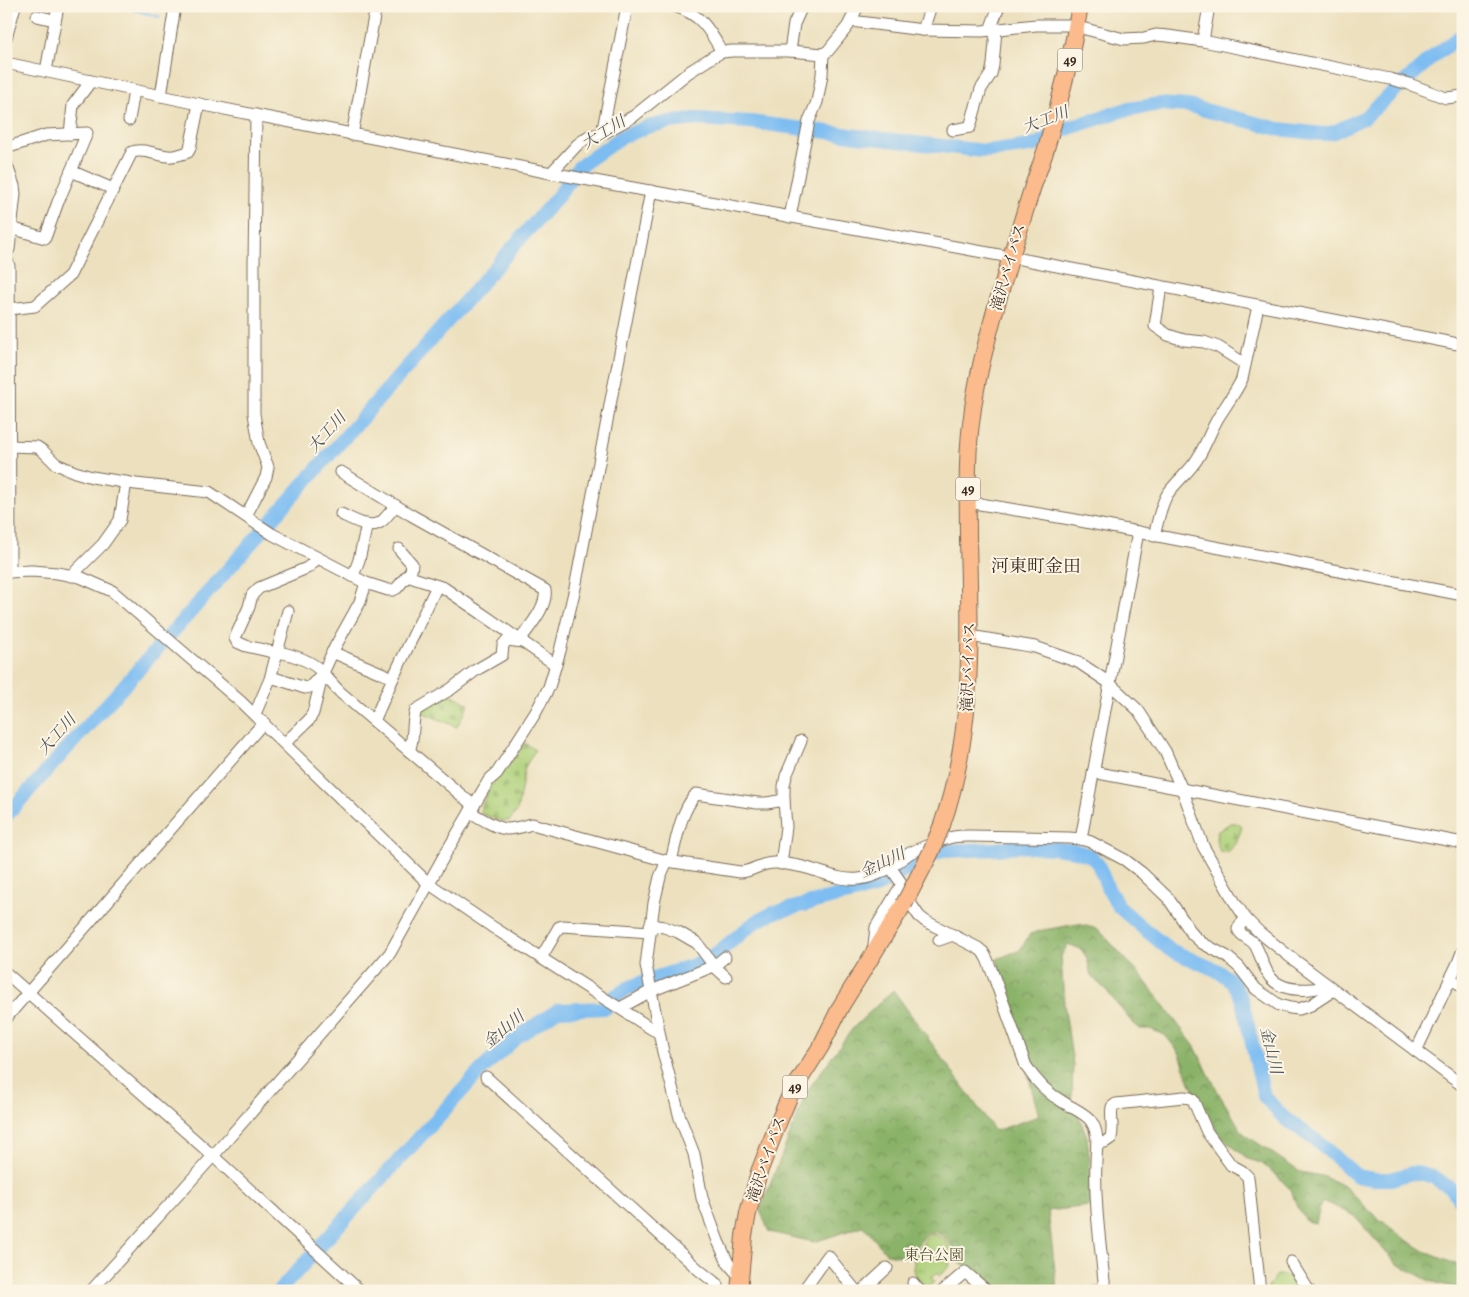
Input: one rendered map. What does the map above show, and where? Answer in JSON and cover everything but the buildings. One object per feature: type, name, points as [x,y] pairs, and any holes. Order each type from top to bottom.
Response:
[{"type":"highway","name":"滝沢バイパス","points":[[739,1284],[748,1213],[760,1172],[790,1095],[821,1046],[841,1006],[904,904],[942,825],[953,791],[962,747],[968,694],[970,636],[968,446],[977,380],[1010,258],[1056,112],[1070,58],[1080,6]]},
{"type":"street","points":[[6,38],[15,6]]},
{"type":"street","points":[[46,71],[58,6]]},
{"type":"street","points":[[160,96],[175,6]]},
{"type":"street","points":[[352,135],[376,6]]},
{"type":"street","points":[[602,134],[626,6]]},
{"type":"street","points":[[674,6],[687,10],[698,17],[708,28],[722,52]]},
{"type":"street","points":[[790,51],[794,24],[802,6]]},
{"type":"street","points":[[551,173],[577,145],[589,136],[602,134],[634,116],[689,72],[722,52],[790,51],[823,54],[828,51],[851,21],[858,6]]},
{"type":"street","points":[[923,30],[931,6]]},
{"type":"street","points":[[953,130],[970,127],[982,90],[990,74],[993,65],[993,30],[999,6]]},
{"type":"street","points":[[1203,41],[1209,6]]},
{"type":"street","points":[[36,16],[54,20]]},
{"type":"street","points":[[851,21],[923,30],[993,30],[1036,25],[1070,25],[1124,38],[1144,38],[1156,35],[1168,36],[1203,41],[1409,84],[1446,98],[1463,96]]},
{"type":"street","points":[[790,217],[809,121],[817,102],[822,75],[823,54]]},
{"type":"street","points":[[6,63],[352,135],[1010,258],[1463,346]]},
{"type":"street","points":[[70,134],[73,105],[91,81]]},
{"type":"street","points":[[129,120],[134,91]]},
{"type":"street","points":[[10,309],[35,306],[70,275],[130,155],[135,151],[168,156],[188,152],[199,104]]},
{"type":"street","points":[[246,516],[266,477],[268,467],[259,443],[254,414],[256,115]]},
{"type":"street","points":[[6,148],[46,135],[87,133],[45,238],[11,228]]},
{"type":"street","points":[[6,163],[15,194],[6,253]]},
{"type":"street","points":[[71,171],[113,189]]},
{"type":"street","points":[[91,1291],[213,1156],[390,953],[428,883],[489,780],[496,773],[536,712],[549,687],[575,588],[651,191]]},
{"type":"street","points":[[6,257],[10,266],[8,328],[10,446],[8,572],[32,571],[80,577],[112,591],[264,722],[428,883],[541,958],[658,1032]]},
{"type":"street","points":[[1161,287],[1155,326],[1168,335],[1184,340],[1204,342],[1218,347],[1245,364]]},
{"type":"street","points":[[1154,536],[1164,502],[1176,484],[1192,468],[1217,420],[1238,387],[1242,378],[1258,306]]},
{"type":"street","points":[[10,446],[38,447],[56,464],[92,477],[209,492],[272,534],[366,583],[388,590],[397,588],[411,571],[412,564],[399,549]]},
{"type":"street","points":[[342,472],[396,506],[545,590],[545,599],[521,641]]},
{"type":"street","points":[[71,576],[102,544],[120,520],[126,482]]},
{"type":"street","points":[[968,502],[1070,519],[1463,594]]},
{"type":"street","points":[[341,514],[358,522],[376,525],[382,522],[396,506]]},
{"type":"street","points":[[353,576],[359,560],[366,524]]},
{"type":"street","points":[[1080,839],[1138,532]]},
{"type":"street","points":[[316,557],[307,568],[259,588],[252,595],[249,607],[235,638],[236,642],[246,646],[293,655],[323,673],[341,694],[409,751],[472,809],[500,827],[507,829],[532,824],[669,861],[740,872],[745,872],[766,863],[796,865],[840,878],[850,879],[860,879],[875,875],[891,868],[911,853],[952,837],[1080,839],[1104,848],[1125,860],[1142,873],[1168,898],[1193,935],[1202,944],[1226,956],[1239,966],[1256,989],[1279,1005],[1290,1008],[1311,1005],[1332,988]]},
{"type":"street","points":[[407,576],[444,588],[556,665]]},
{"type":"street","points":[[285,743],[313,713],[323,673],[332,652],[360,602],[366,583]]},
{"type":"street","points":[[374,721],[437,586]]},
{"type":"street","points":[[255,714],[271,677],[288,611]]},
{"type":"street","points":[[970,636],[1035,647],[1078,662],[1110,684],[1138,710],[1165,751],[1182,789],[1203,846],[1234,901],[1246,918],[1266,938],[1463,1086]]},
{"type":"street","points":[[409,751],[413,737],[416,710],[502,655],[503,646],[507,640],[521,641]]},
{"type":"street","points":[[332,652],[393,678]]},
{"type":"street","points":[[271,677],[305,688],[310,687],[323,673]]},
{"type":"street","points":[[6,1018],[264,722]]},
{"type":"street","points":[[781,864],[786,827],[784,800],[786,776],[801,741]]},
{"type":"street","points":[[1093,772],[1463,843]]},
{"type":"street","points":[[739,1284],[728,1263],[704,1204],[694,1154],[680,1118],[658,1032],[646,965],[657,888],[669,861],[681,820],[689,803],[696,794],[757,803],[784,800]]},
{"type":"street","points":[[877,950],[874,945],[876,927],[902,884],[891,868]]},
{"type":"street","points":[[900,888],[918,916],[983,952],[1026,1066],[1043,1088],[1090,1119],[1097,1132],[1095,1175],[1105,1291]]},
{"type":"street","points":[[1246,918],[1238,929],[1240,933],[1253,943],[1270,976],[1276,982],[1295,989],[1332,988]]},
{"type":"street","points":[[541,958],[559,927],[650,929],[664,927],[678,932],[697,943],[714,966],[726,977]]},
{"type":"street","points":[[939,940],[953,935]]},
{"type":"street","points":[[1416,1051],[1463,950]]},
{"type":"street","points":[[620,1008],[651,992],[714,966],[725,957]]},
{"type":"street","points":[[6,973],[213,1156],[360,1291]]},
{"type":"street","points":[[1450,979],[1463,986]]},
{"type":"street","points":[[486,1077],[699,1270],[718,1285],[718,1291]]},
{"type":"street","points":[[1097,1144],[1111,1138],[1111,1111],[1112,1107],[1116,1104],[1184,1098],[1193,1100],[1207,1132],[1231,1165],[1248,1177],[1260,1291]]},
{"type":"street","points":[[803,1291],[828,1256],[856,1291]]},
{"type":"street","points":[[1291,1262],[1309,1291]]},
{"type":"street","points":[[862,1291],[887,1268]]},
{"type":"street","points":[[943,1291],[965,1272],[987,1291]]},
{"type":"green space","points":[[447,692],[469,704],[457,727],[419,711]]},
{"type":"green space","points":[[525,743],[535,750],[525,767],[517,811],[509,821],[497,820],[481,813],[481,807],[492,783],[507,768]]},
{"type":"green space","points":[[1230,823],[1237,823],[1242,827],[1236,844],[1228,852],[1220,852],[1216,840],[1217,832]]},
{"type":"green space","points":[[1078,924],[1098,929],[1142,977],[1195,1047],[1219,1094],[1243,1133],[1300,1172],[1322,1176],[1344,1186],[1373,1214],[1405,1239],[1428,1253],[1463,1267],[1463,1290],[1430,1281],[1397,1264],[1354,1216],[1328,1203],[1321,1203],[1316,1223],[1306,1221],[1297,1207],[1291,1190],[1275,1174],[1261,1163],[1248,1159],[1220,1136],[1190,1083],[1180,1054],[1165,1035],[1150,1029],[1140,1029],[1130,1020],[1106,990],[1091,976],[1087,958],[1081,949],[1068,944],[1061,956],[1064,1004],[1073,1064],[1072,1100],[1087,1136],[1090,1164],[1090,1206],[1048,1211],[1057,1289],[1101,1287],[1101,1291],[993,1291],[971,1268],[960,1263],[948,1241],[936,1233],[928,1233],[917,1245],[913,1259],[887,1254],[863,1226],[814,1242],[769,1232],[760,1210],[807,1091],[853,1028],[893,990],[995,1131],[1039,1116],[997,959],[1020,950],[1030,934]]},
{"type":"green space","name":"東台公園","points":[[929,1235],[937,1235],[945,1240],[958,1260],[949,1262],[950,1266],[939,1276],[937,1273],[931,1277],[934,1282],[929,1287],[920,1281],[914,1268],[914,1262],[921,1245]]},
{"type":"green space","points":[[1277,1275],[1291,1276],[1301,1291],[1268,1291],[1268,1287]]},
{"type":"waterway","points":[[120,6],[160,17]]},
{"type":"waterway","name":"大工川","points":[[6,816],[186,617],[559,195],[578,168],[622,137],[647,127],[697,119],[750,122],[984,151],[1035,145],[1063,130],[1124,110],[1159,104],[1189,106],[1279,129],[1322,134],[1334,132],[1365,117],[1435,55],[1463,34]]},
{"type":"waterway","name":"金山川","points":[[279,1291],[482,1069],[517,1037],[558,1010],[606,1008],[612,998],[628,988],[694,965],[717,953],[754,923],[773,913],[874,888],[927,857],[943,851],[997,849],[1016,846],[1054,848],[1076,851],[1091,856],[1098,864],[1108,889],[1119,907],[1170,950],[1216,970],[1232,981],[1242,1000],[1264,1096],[1283,1117],[1318,1142],[1357,1176],[1373,1179],[1391,1179],[1412,1173],[1424,1174],[1433,1177],[1450,1188],[1463,1203]]},
{"type":"district","name":"河東町金田","points":[[1036,566]]}]
